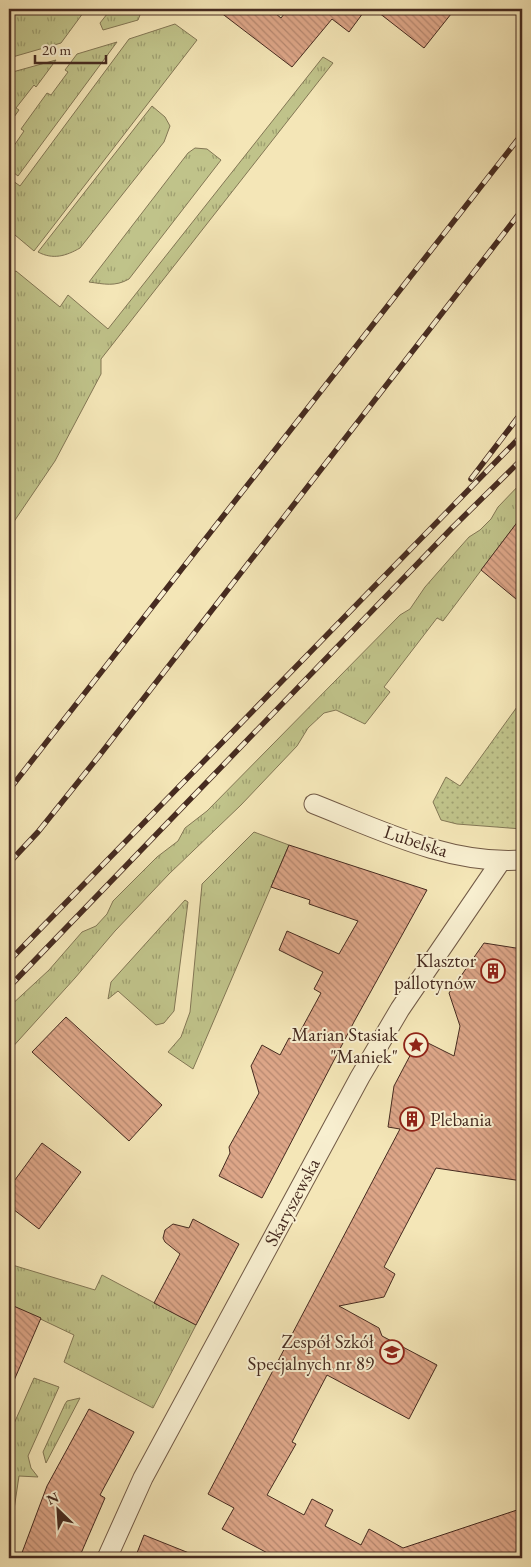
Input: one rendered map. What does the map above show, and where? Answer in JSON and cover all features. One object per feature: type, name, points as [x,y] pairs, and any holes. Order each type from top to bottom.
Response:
[{"type":"street","name":"Lubelska","points":[[314,804],[442,852],[501,861],[522,860]]},
{"type":"street","name":"Skaryszewska","points":[[107,1558],[143,1478],[360,1077],[400,1009],[501,861]]},
{"type":"green space","points":[[9,9],[86,9],[61,43],[9,58]]},
{"type":"green space","points":[[111,9],[142,10],[138,20],[103,30],[100,23]]},
{"type":"green space","points":[[175,24],[197,40],[34,251],[9,230],[9,178],[20,186],[129,39]]},
{"type":"green space","points":[[117,42],[18,176],[9,169],[9,153],[24,131],[21,129],[47,93],[51,95],[68,72],[65,70],[77,54]]},
{"type":"green space","points":[[323,57],[333,63],[101,359],[101,374],[55,461],[13,523],[9,520],[9,274],[16,271],[60,307],[68,295],[108,329]]},
{"type":"green space","points":[[56,60],[36,87],[34,85],[16,108],[19,110],[9,124],[9,73]]},
{"type":"green space","points":[[152,106],[165,117],[170,126],[164,142],[80,248],[59,256],[49,256],[38,252]]},
{"type":"green space","points":[[195,148],[207,149],[221,160],[129,279],[114,284],[89,282],[188,153]]},
{"type":"green space","points":[[522,482],[522,516],[443,621],[437,618],[384,687],[390,692],[365,724],[336,710],[324,713],[308,728],[297,746],[241,805],[169,874],[115,931],[9,1051],[9,1007],[49,970],[82,932],[96,926],[107,914],[113,901],[157,857],[178,841],[185,828],[207,811],[400,615],[410,609],[425,587],[453,555],[469,537],[480,530],[491,519],[498,507]]},
{"type":"green space","points":[[522,700],[522,829],[457,824],[441,820],[433,802],[446,777],[460,786]]},
{"type":"green space","points":[[254,832],[289,845],[193,1069],[168,1052],[181,1037],[190,1012],[202,884]]},
{"type":"green space","points":[[185,900],[188,902],[174,1011],[164,1023],[156,1025],[118,991],[108,999],[111,982]]},
{"type":"green space","points":[[9,1264],[95,1290],[102,1275],[196,1325],[153,1408],[64,1362],[74,1335],[9,1304]]},
{"type":"green space","points":[[34,1378],[59,1387],[28,1456],[31,1468],[38,1477],[19,1476],[12,1523],[9,1524],[9,1435]]},
{"type":"green space","points":[[80,1398],[46,1463],[43,1452],[65,1404],[67,1401]]},
{"type":"building","points":[[216,9],[270,9],[281,18],[288,9],[366,9],[349,32],[332,19],[292,67]]},
{"type":"building","points":[[374,9],[455,9],[424,48]]},
{"type":"building","points":[[522,516],[522,604],[481,570]]},
{"type":"building","points":[[289,845],[427,890],[355,1020],[262,1198],[219,1176],[230,1153],[229,1147],[259,1093],[251,1066],[262,1045],[280,1055],[289,1038],[295,1041],[321,993],[314,989],[323,972],[279,950],[287,931],[339,954],[358,921],[309,904],[310,900],[271,887]]},
{"type":"building","points":[[484,943],[522,949],[522,1181],[436,1168],[384,1267],[395,1274],[384,1297],[339,1306],[379,1328],[382,1336],[437,1365],[409,1419],[327,1375],[292,1442],[296,1444],[267,1495],[304,1515],[312,1499],[333,1510],[325,1526],[361,1545],[369,1529],[403,1548],[517,1510],[522,1525],[522,1558],[277,1558],[222,1529],[234,1508],[208,1494],[400,1129],[388,1127],[394,1086],[414,1048],[420,1039],[454,1056],[460,1026],[449,993]]},
{"type":"building","points":[[66,1017],[162,1105],[129,1141],[32,1052]]},
{"type":"building","points":[[42,1143],[81,1172],[39,1229],[9,1206],[9,1188]]},
{"type":"building","points":[[193,1219],[239,1244],[196,1325],[154,1303],[180,1254],[165,1242],[163,1238],[165,1230],[173,1224],[189,1228]]},
{"type":"building","points":[[9,1304],[41,1318],[9,1392]]},
{"type":"building","points":[[89,1409],[134,1432],[100,1495],[105,1498],[79,1558],[20,1558],[47,1486]]},
{"type":"building","points":[[144,1535],[199,1557],[199,1558],[135,1558]]},
{"type":"railway","points":[[9,790],[522,134]]},
{"type":"railway","points":[[9,863],[38,832],[99,756],[522,210]]},
{"type":"railway","points":[[471,479],[522,412]]},
{"type":"railway","points":[[9,961],[522,435]]},
{"type":"railway","points":[[9,987],[452,528],[522,459]]},
{"type":"place","name":"Klasztor pallotynów","points":[[493,971]]},
{"type":"place","name":"Marian Stasiak \"Maniek\"","points":[[416,1045]]},
{"type":"place","name":"Plebania","points":[[412,1119]]},
{"type":"place","name":"Zespół Szkół Specjalnych nr 89","points":[[392,1352]]}]
